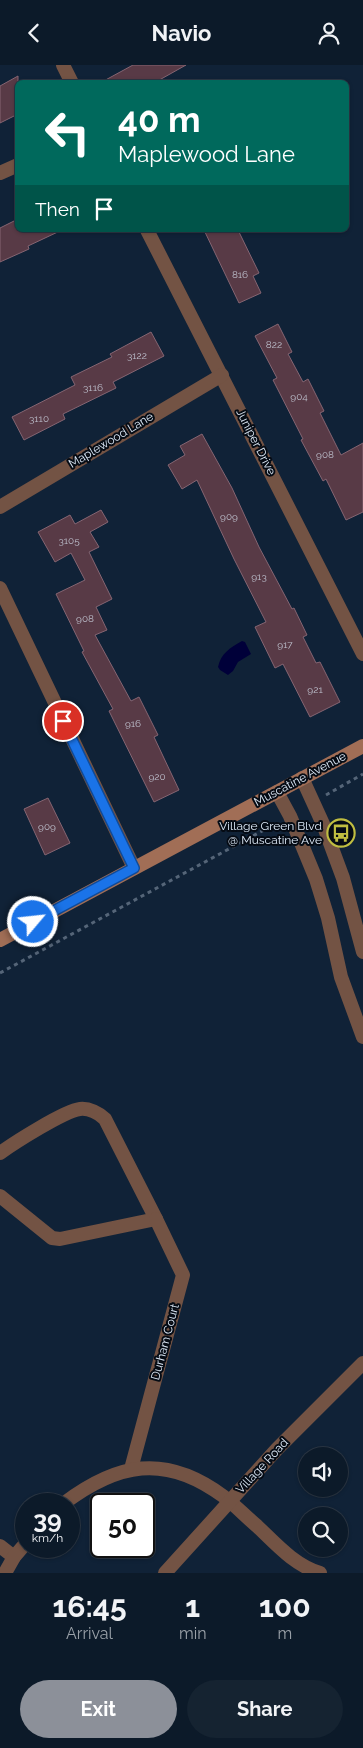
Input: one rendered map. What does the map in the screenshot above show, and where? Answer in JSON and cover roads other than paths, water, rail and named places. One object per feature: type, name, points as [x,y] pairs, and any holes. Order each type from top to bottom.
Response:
[{"type":"main road","name":"Muscatine Avenue","points":[[0,940],[363,746]]},
{"type":"street","points":[[63,65],[70,80]]},
{"type":"street","points":[[0,173],[15,166]]},
{"type":"street","name":"Juniper Drive","points":[[148,232],[363,654]]},
{"type":"street","name":"Maplewood Lane","points":[[0,507],[222,375]]},
{"type":"street","points":[[0,588],[6,615],[134,868]]},
{"type":"street","points":[[302,778],[314,801],[343,878],[363,952]]},
{"type":"street","points":[[277,791],[290,816],[316,879],[328,918],[341,977],[363,1037]]},
{"type":"street","name":"Durham Court","points":[[0,1153],[18,1141],[80,1109],[100,1114],[105,1119],[156,1219],[182,1275],[131,1469]]},
{"type":"street","points":[[0,1196],[52,1238],[60,1239],[156,1219]]},
{"type":"street","name":"Village Road","points":[[165,1573],[277,1449],[363,1363]]},
{"type":"street","points":[[79,1493],[96,1481],[114,1473],[131,1469],[149,1468],[176,1472],[203,1484],[229,1501],[293,1560],[307,1569],[320,1573]]},
{"type":"street","points":[[0,1546],[14,1557],[5,1573]]},
{"type":"place","name":"Village Green Blvd @ Muscatine Ave","points":[[341,833]]}]
